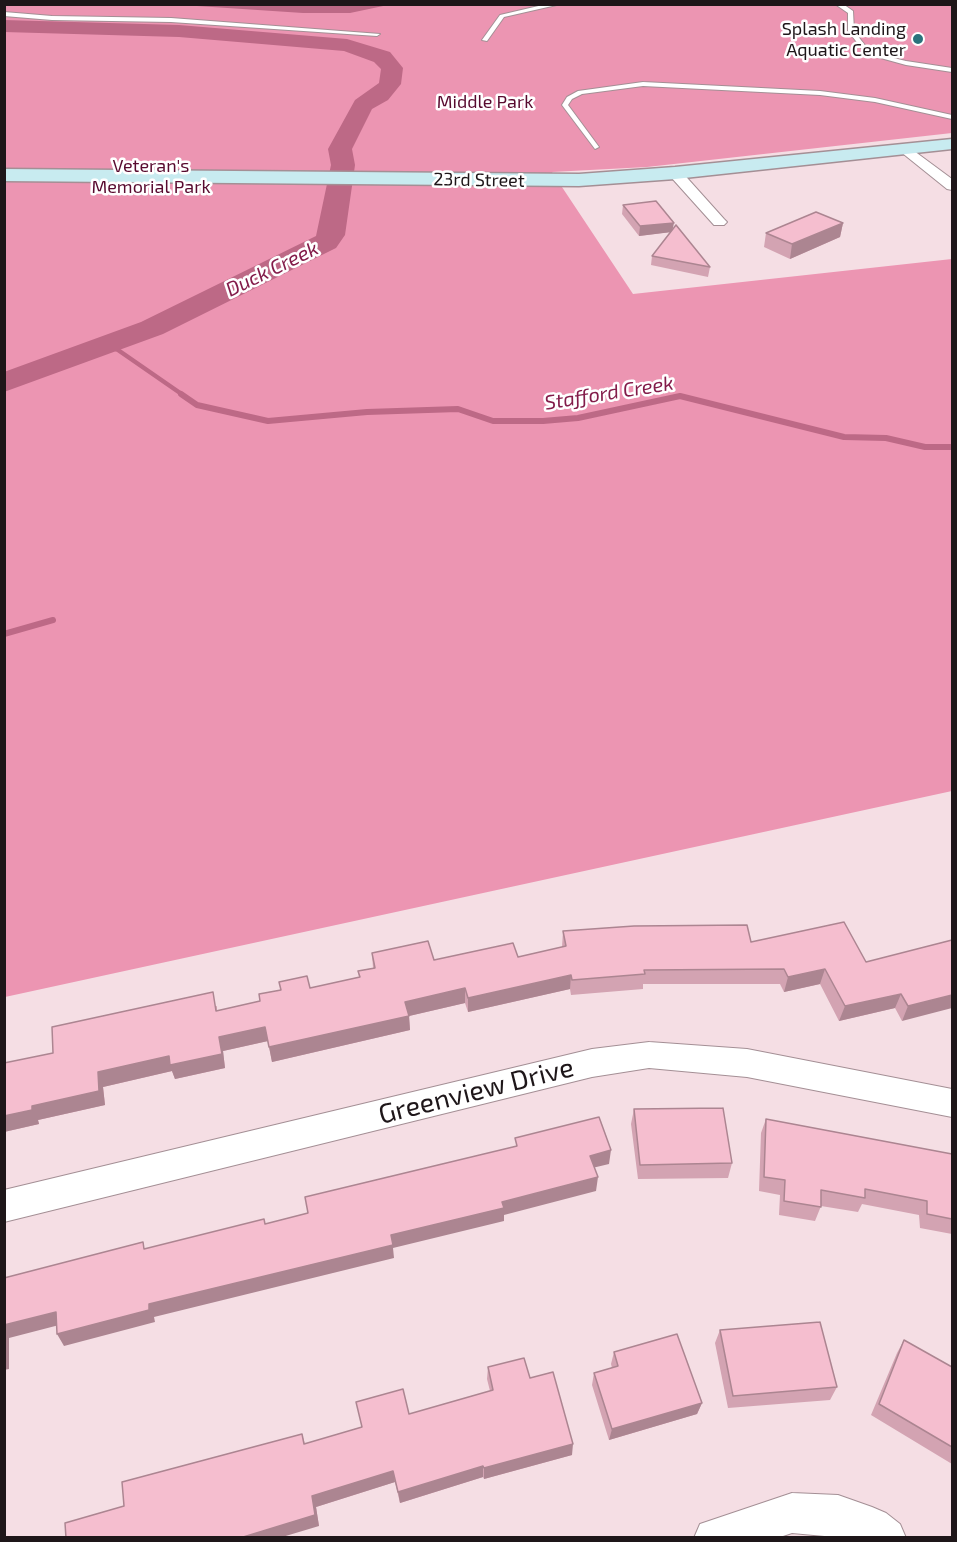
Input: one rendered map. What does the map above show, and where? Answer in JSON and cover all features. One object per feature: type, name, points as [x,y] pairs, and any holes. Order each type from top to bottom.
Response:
[{"type":"street","name":"23rd Street","points":[[4,175],[528,181],[675,173],[952,144]]},
{"type":"street","points":[[906,149],[952,186]]},
{"type":"street","points":[[675,173],[719,222]]},
{"type":"street","name":"Greenview Drive","points":[[4,1206],[592,1063],[649,1055],[747,1063],[952,1103]]},
{"type":"street","points":[[714,1538],[792,1513],[838,1515],[872,1527],[886,1538]]},
{"type":"lane","points":[[485,40],[501,16],[558,4]]},
{"type":"lane","points":[[838,4],[851,12],[851,31],[865,49],[906,63],[952,70]]},
{"type":"lane","points":[[4,14],[52,18],[183,20],[377,34]]},
{"type":"lane","points":[[595,147],[565,105],[569,98],[580,92],[643,84],[820,93],[875,100],[952,117]]},
{"type":"green space","points":[[5,5],[952,5],[952,133],[647,167],[552,172],[633,294],[952,259],[952,791],[5,997]]},
{"type":"shaded area","points":[[182,5],[388,5],[350,13],[303,13]]},
{"type":"building","points":[[656,201],[674,223],[640,226],[623,205]]},
{"type":"building","points":[[816,212],[843,223],[792,244],[766,233]]},
{"type":"building","points":[[676,225],[710,267],[652,256]]},
{"type":"building","points":[[844,922],[866,962],[952,940],[952,995],[908,1006],[901,994],[845,1006],[825,969],[788,977],[784,969],[644,970],[645,974],[572,980],[571,975],[468,998],[465,988],[405,1002],[409,1016],[269,1047],[265,1027],[219,1037],[222,1054],[170,1065],[169,1056],[98,1072],[99,1091],[32,1106],[32,1110],[4,1116],[4,1063],[53,1053],[52,1027],[213,992],[216,1011],[260,1001],[259,994],[281,990],[279,982],[307,976],[310,988],[360,977],[358,971],[375,968],[372,953],[428,941],[434,960],[513,943],[518,957],[566,946],[563,931],[634,926],[747,925],[751,942]]},
{"type":"building","points":[[723,1108],[732,1163],[640,1165],[634,1109]]},
{"type":"building","points":[[599,1117],[611,1150],[590,1156],[598,1177],[502,1202],[504,1208],[391,1235],[393,1245],[149,1304],[149,1310],[57,1334],[56,1312],[4,1325],[4,1278],[143,1242],[144,1249],[264,1219],[265,1224],[308,1213],[305,1197],[517,1146],[515,1138]]},
{"type":"building","points":[[766,1119],[952,1154],[952,1219],[927,1214],[927,1201],[865,1189],[865,1198],[821,1190],[821,1207],[784,1201],[785,1180],[764,1177]]},
{"type":"building","points":[[820,1322],[837,1387],[733,1396],[720,1330]]},
{"type":"building","points":[[677,1334],[702,1403],[612,1429],[594,1373],[618,1366],[614,1352]]},
{"type":"building","points":[[904,1340],[952,1367],[952,1447],[879,1404]]},
{"type":"building","points":[[524,1358],[530,1378],[553,1372],[573,1444],[484,1468],[483,1466],[398,1492],[393,1471],[312,1496],[315,1515],[240,1538],[66,1538],[65,1523],[124,1506],[122,1482],[302,1434],[304,1444],[362,1427],[356,1402],[403,1389],[409,1414],[493,1390],[488,1367]]},
{"type":"waterway","name":"Duck Creek","points":[[4,26],[179,31],[347,45],[382,57],[392,68],[390,84],[380,95],[363,105],[340,149],[343,165],[331,235],[326,242],[152,328],[4,383]]},
{"type":"waterway","name":"Stafford Creek","points":[[107,346],[118,350],[183,395]]},
{"type":"waterway","name":"Stafford Creek","points":[[181,394],[197,405],[268,421],[367,412],[458,409],[493,421],[543,421],[578,418],[680,396],[844,437],[886,438],[925,447],[952,447]]},
{"type":"waterway","points":[[4,634],[53,620]]},
{"type":"place","name":"Splash Landing Aquatic Center","points":[[918,39]]},
{"type":"park label","name":"Middle Park","points":[[485,102]]},
{"type":"park label","name":"Veteran's Memorial Park","points":[[151,176]]}]
